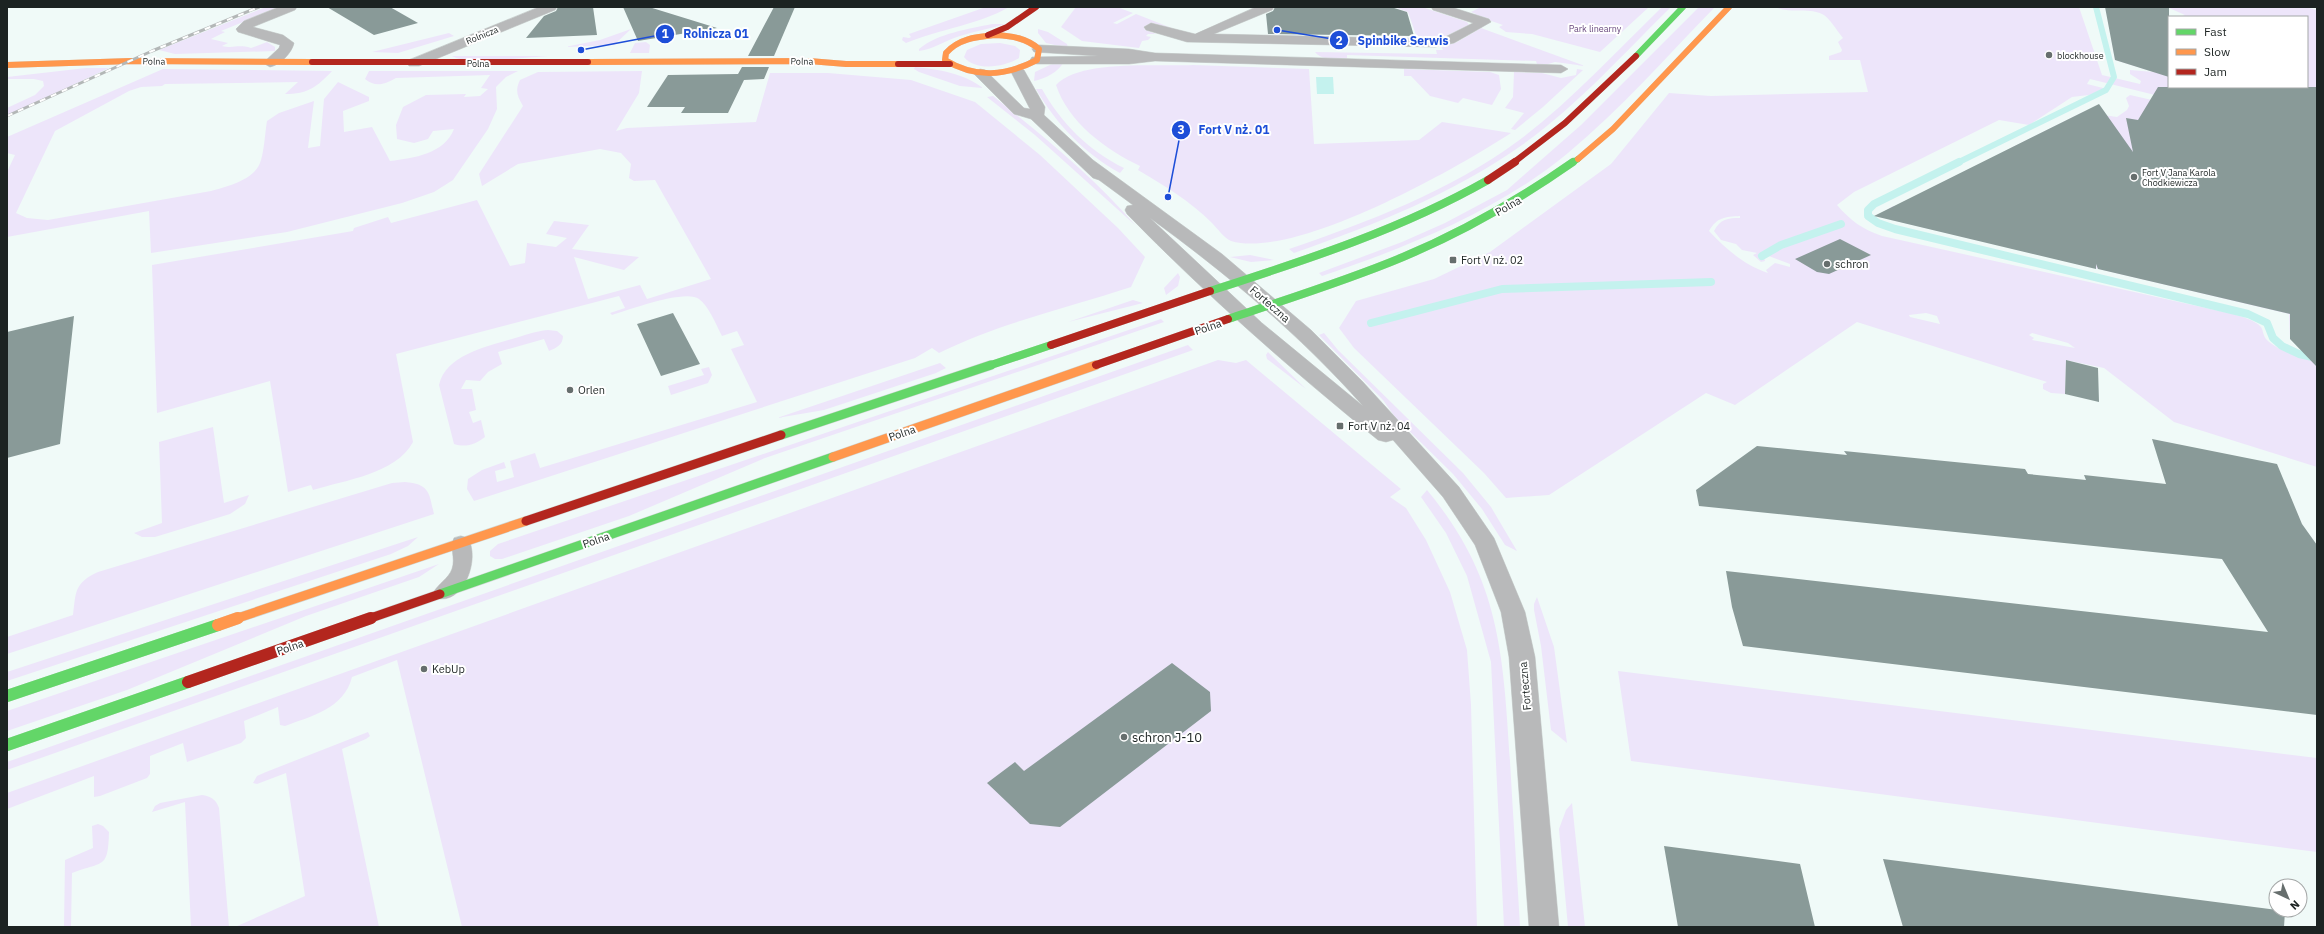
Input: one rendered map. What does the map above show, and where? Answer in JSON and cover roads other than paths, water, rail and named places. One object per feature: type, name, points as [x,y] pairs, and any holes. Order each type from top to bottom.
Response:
[{"type":"street","points":[[270,62],[286,49],[287,43],[278,38],[243,29],[249,24],[290,7]]},
{"type":"street","name":"Rolnicza","points":[[414,63],[550,7]]},
{"type":"street","points":[[816,61],[826,59],[938,54],[958,42],[987,35],[1007,27],[1036,7]]},
{"type":"street","points":[[1194,38],[1267,7]]},
{"type":"street","points":[[1151,27],[1180,37],[1194,38],[1435,43],[1454,38],[1484,22],[1438,7]]},
{"type":"street","points":[[7,696],[1215,290],[1386,230],[1445,203],[1498,173],[1535,149],[1569,120],[1683,7]]},
{"type":"street","name":"Polna","points":[[7,745],[1272,305],[1369,270],[1449,237],[1494,214],[1539,187],[1580,158],[1613,129],[1729,7]]},
{"type":"street","points":[[1351,26],[1355,41]]},
{"type":"street","points":[[987,35],[1023,35],[1036,44],[1038,54]]},
{"type":"street","points":[[1304,40],[1308,62]]},
{"type":"street","points":[[938,54],[950,64],[966,72],[980,74],[1018,70],[1038,54],[1129,60],[1155,57],[1561,69]]},
{"type":"street","name":"Polna","points":[[7,65],[130,61],[414,63],[816,61],[846,64],[950,64]]},
{"type":"street","points":[[980,74],[1019,110],[1036,116],[1038,107],[1018,70]]},
{"type":"street","name":"Forteczna","points":[[1036,116],[1088,164],[1188,267],[1369,422],[1430,469]]},
{"type":"street","name":"Forteczna","points":[[1088,164],[1243,280],[1340,369],[1451,492],[1486,544],[1513,612],[1522,657],[1544,927]]},
{"type":"lane","points":[[443,594],[459,576],[465,559],[461,544]]},
{"type":"water","points":[[1316,77],[1333,77],[1334,94],[1317,94]]},
{"type":"waterway","points":[[1957,163],[2106,90],[2114,77],[2096,7]]},
{"type":"waterway","points":[[1959,162],[1874,204],[1868,210],[1868,216],[1878,223],[1895,229],[2248,314],[2267,323],[2273,338],[2282,346],[2299,354],[2317,358]]},
{"type":"waterway","points":[[1762,256],[1781,245],[1841,224]]},
{"type":"waterway","points":[[1371,323],[1502,289],[1711,282]]},
{"type":"railway","points":[[7,116],[152,51],[259,7]]},
{"type":"place","name":"Spinbike Serwis","points":[[1277,30]]},
{"type":"place","name":"Rolnicza 01","points":[[581,50]]},
{"type":"place","name":"blockhouse","points":[[2049,55]]},
{"type":"place","name":"Fort V Jana Karola Chodkiewicza","points":[[2134,177]]},
{"type":"place","name":"Fort V nż. 01","points":[[1168,197]]},
{"type":"place","name":"Fort V nż. 02","points":[[1453,260]]},
{"type":"place","name":"schron","points":[[1827,264]]},
{"type":"place","name":"Orlen","points":[[570,390]]},
{"type":"place","name":"Fort V nż. 04","points":[[1340,426]]},
{"type":"place","name":"KebUp","points":[[424,669]]},
{"type":"place","name":"schron J-10","points":[[1124,737]]},
{"type":"park label","name":"Park linearny","points":[[1595,28]]}]
